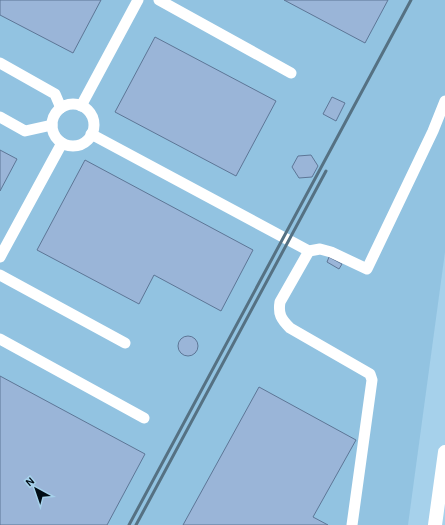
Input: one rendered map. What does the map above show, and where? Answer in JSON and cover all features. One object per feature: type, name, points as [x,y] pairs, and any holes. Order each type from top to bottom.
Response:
[{"type":"main road","points":[[435,525],[445,452]]},
{"type":"lane","points":[[81,106],[138,0]]},
{"type":"lane","points":[[159,0],[291,73]]},
{"type":"lane","points":[[0,63],[55,94],[62,108]]},
{"type":"lane","points":[[91,134],[309,251],[320,249],[331,252],[367,269],[433,131],[445,101]]},
{"type":"lane","points":[[74,104],[81,106],[91,115],[93,128],[86,141],[78,145],[70,146],[56,138],[53,132],[53,118],[56,112],[68,105],[74,104]]},
{"type":"lane","points":[[0,117],[25,131],[52,125]]},
{"type":"lane","points":[[0,257],[62,142]]},
{"type":"lane","points":[[309,251],[280,302],[279,311],[282,320],[290,328],[370,374],[372,380],[352,525]]},
{"type":"lane","points":[[0,275],[125,343]]},
{"type":"lane","points":[[0,339],[144,418]]},
{"type":"shaded area","points":[[0,0],[445,0],[445,252],[408,525],[0,525]]},
{"type":"building","points":[[0,0],[101,0],[73,53],[0,15]]},
{"type":"building","points":[[284,0],[388,0],[365,43]]},
{"type":"building","points":[[155,37],[276,101],[236,176],[115,112]]},
{"type":"building","points":[[332,97],[345,103],[336,121],[323,114]]},
{"type":"building","points":[[0,150],[17,159],[0,191]]},
{"type":"building","points":[[311,155],[318,166],[312,177],[299,178],[292,167],[298,156]]},
{"type":"building","points":[[85,160],[253,250],[221,311],[154,275],[139,304],[37,250]]},
{"type":"building","points":[[329,257],[342,264],[339,269],[327,262]]},
{"type":"building","points":[[188,336],[195,339],[198,346],[195,353],[188,356],[181,353],[178,346],[181,339]]},
{"type":"building","points":[[0,376],[145,454],[107,525],[0,525]]},
{"type":"building","points":[[259,387],[356,440],[313,517],[328,525],[183,525]]},
{"type":"railway","points":[[129,525],[411,0]]},
{"type":"railway","points":[[136,525],[326,171]]}]
